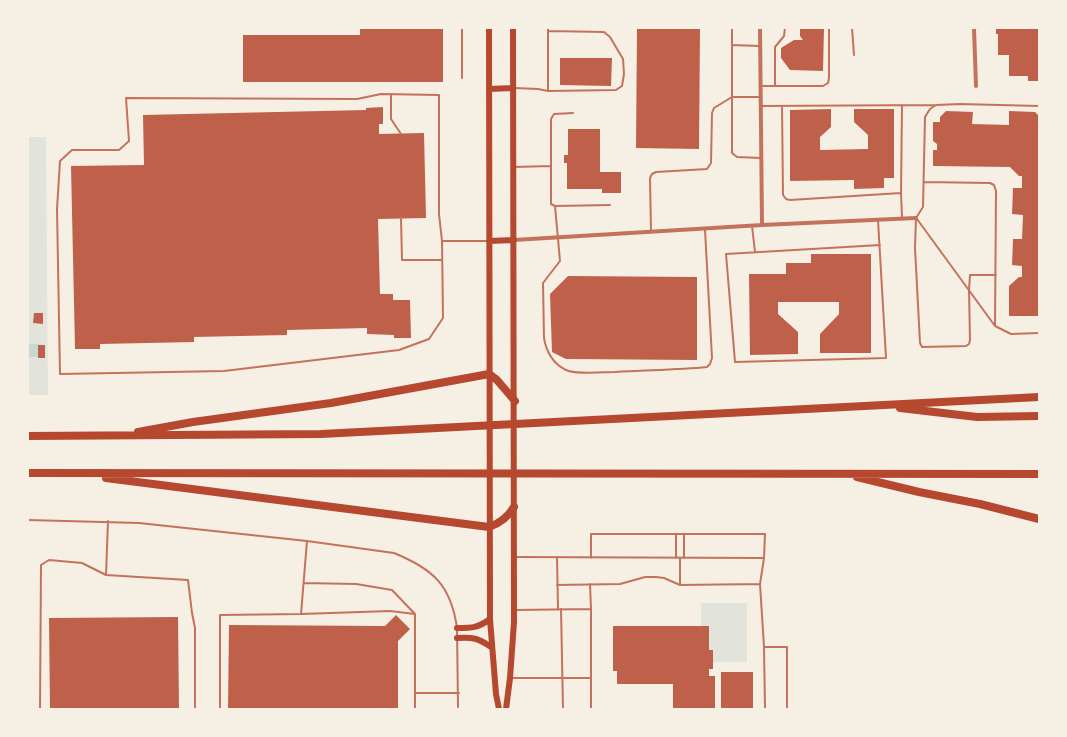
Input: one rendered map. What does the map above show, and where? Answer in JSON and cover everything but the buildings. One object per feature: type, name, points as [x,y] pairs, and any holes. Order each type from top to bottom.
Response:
[{"type":"highway","points":[[114,436],[193,422],[324,404],[489,374],[497,380],[515,401]]},
{"type":"highway","points":[[28,436],[321,434],[1039,397]]},
{"type":"highway","points":[[876,405],[977,417],[1039,416]]},
{"type":"highway","points":[[28,473],[459,475],[1039,474]]},
{"type":"highway","points":[[70,473],[489,527],[498,524],[508,516],[514,507]]},
{"type":"highway","points":[[845,474],[919,492],[980,504],[1039,519]]},
{"type":"main road","points":[[489,28],[490,619],[491,647],[499,709]]},
{"type":"main road","points":[[506,709],[510,678],[514,610],[515,401],[513,28]]},
{"type":"main road","points":[[489,89],[514,88]]},
{"type":"main road","points":[[489,241],[514,240]]},
{"type":"main road","points":[[457,628],[475,628],[490,619]]},
{"type":"main road","points":[[457,638],[473,637],[480,639],[491,647]]},
{"type":"street","points":[[760,28],[762,225]]},
{"type":"street","points":[[974,28],[976,86]]},
{"type":"street","points":[[514,240],[705,228],[916,218]]},
{"type":"lane","points":[[462,28],[462,78]]},
{"type":"lane","points":[[548,28],[548,91]]},
{"type":"lane","points":[[732,28],[732,153],[737,157],[761,158]]},
{"type":"lane","points":[[775,86],[775,47],[784,36],[785,28]]},
{"type":"lane","points":[[761,86],[823,86],[828,83],[829,28]]},
{"type":"lane","points":[[852,28],[854,55]]},
{"type":"lane","points":[[514,88],[548,91],[616,90],[622,86],[624,74],[623,59],[610,37],[604,32],[548,31]]},
{"type":"lane","points":[[732,45],[760,46]]},
{"type":"lane","points":[[381,94],[439,95],[439,214],[442,242],[443,318],[429,339],[399,350],[224,371],[60,374],[57,209],[60,162],[72,150],[119,150],[129,141],[126,98],[357,99],[381,94]]},
{"type":"lane","points":[[391,94],[391,119],[401,134]]},
{"type":"lane","points":[[651,232],[650,178],[652,174],[656,172],[707,169],[711,163],[712,113],[714,108],[732,97],[761,97]]},
{"type":"lane","points":[[761,106],[960,104],[1039,106]]},
{"type":"lane","points":[[902,105],[902,218]]},
{"type":"lane","points":[[936,105],[930,109],[925,117],[923,207],[916,218],[915,248],[919,335],[922,347],[966,346],[969,344],[970,275],[996,275]]},
{"type":"lane","points":[[782,106],[784,196],[786,199],[901,193]]},
{"type":"lane","points":[[573,113],[554,114],[551,118],[551,204],[555,206],[560,261],[543,283],[542,289],[545,346],[556,363],[566,370],[574,372],[687,369],[707,367],[712,358],[705,228]]},
{"type":"lane","points":[[514,166],[551,166]]},
{"type":"lane","points":[[924,182],[990,183],[994,185],[996,191],[996,326]]},
{"type":"lane","points":[[555,206],[610,205]]},
{"type":"lane","points":[[401,218],[402,260],[442,260]]},
{"type":"lane","points":[[916,218],[996,326],[1011,334],[1039,333]]},
{"type":"lane","points":[[878,219],[880,245],[886,358],[735,362],[726,254],[880,245]]},
{"type":"lane","points":[[752,226],[754,252]]},
{"type":"lane","points":[[442,242],[489,241]]},
{"type":"lane","points":[[28,520],[139,523],[307,541],[394,553],[419,564],[441,584],[450,599],[457,628],[458,707]]},
{"type":"lane","points":[[106,575],[108,521]]},
{"type":"lane","points":[[591,558],[591,534],[765,534],[764,558],[760,584],[764,647],[764,709]]},
{"type":"lane","points":[[676,534],[676,558]]},
{"type":"lane","points":[[684,534],[684,558]]},
{"type":"lane","points":[[301,614],[307,541]]},
{"type":"lane","points":[[514,557],[764,558]]},
{"type":"lane","points":[[557,557],[558,609]]},
{"type":"lane","points":[[680,558],[680,585]]},
{"type":"lane","points":[[40,709],[41,565],[50,560],[82,563],[106,575],[188,580],[195,628],[195,709]]},
{"type":"lane","points":[[557,585],[620,584],[645,577],[656,577],[680,585],[760,584]]},
{"type":"lane","points":[[304,583],[356,584],[392,590],[416,614],[415,709]]},
{"type":"lane","points":[[590,584],[591,709]]},
{"type":"lane","points":[[561,609],[562,709]]},
{"type":"lane","points":[[514,610],[590,609]]},
{"type":"lane","points":[[220,709],[220,615],[390,611],[416,614]]},
{"type":"lane","points":[[764,647],[787,647],[787,709]]},
{"type":"lane","points":[[510,678],[591,678]]},
{"type":"lane","points":[[415,693],[459,692]]},
{"type":"shaded area","points":[[28,137],[46,137],[48,395],[28,395]]},
{"type":"shaded area","points":[[28,344],[39,344],[38,357],[28,357]]},
{"type":"shaded area","points":[[701,603],[747,603],[747,662],[701,662]]}]
